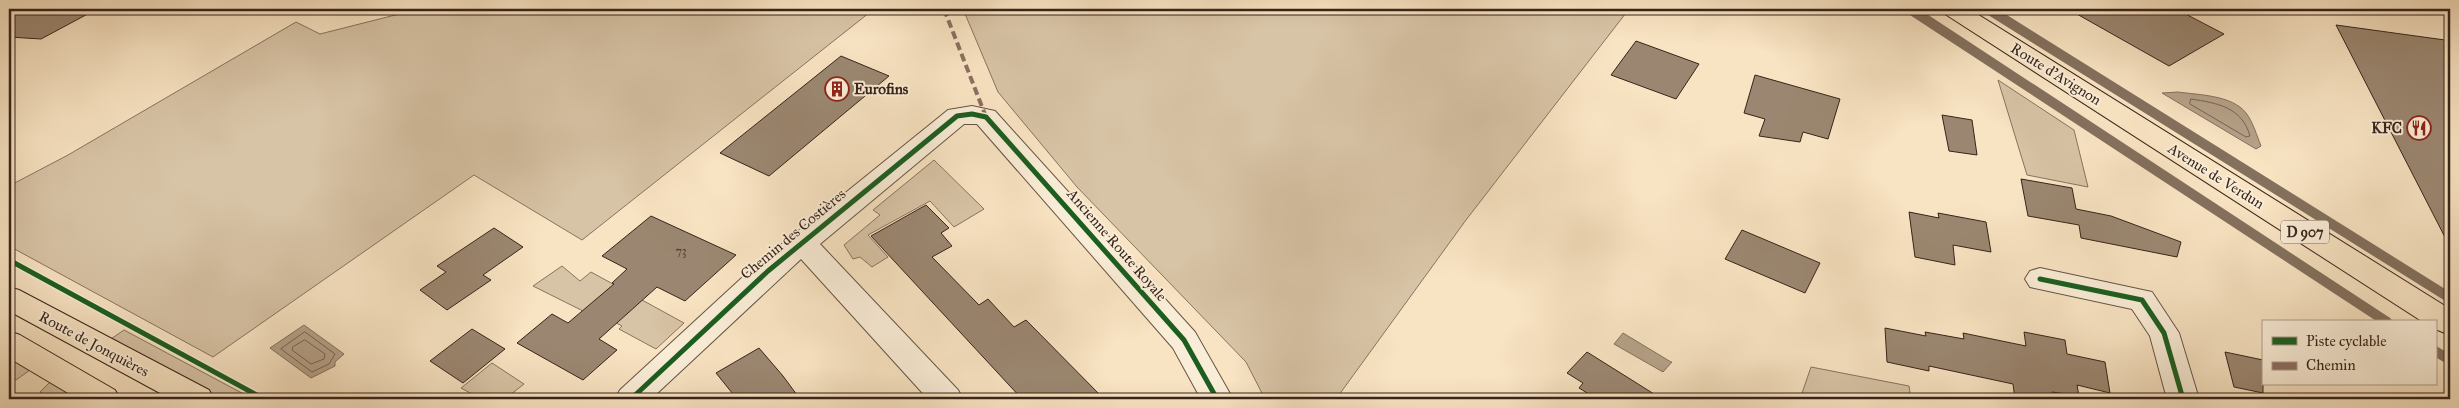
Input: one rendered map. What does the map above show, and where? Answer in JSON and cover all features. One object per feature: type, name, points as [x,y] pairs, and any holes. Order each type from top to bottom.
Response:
[{"type":"main road","name":"Route d'Avignon","points":[[1953,9],[2160,140]]},
{"type":"main road","name":"Avenue de Verdun","points":[[2160,140],[2450,324]]},
{"type":"main road","name":"Route de Jonquières","points":[[12,301],[198,399]]},
{"type":"main road","points":[[9,343],[104,399]]},
{"type":"street","name":"Chemin des Costières","points":[[632,399],[801,242],[957,116],[972,114],[986,117]]},
{"type":"street","name":"Ancienne Route Royale","points":[[986,117],[1184,340],[1217,399]]},
{"type":"street","points":[[801,242],[946,399]]},
{"type":"street","points":[[2040,279],[2142,300],[2164,333],[2183,399]]},
{"type":"shaded area","points":[[419,9],[874,9],[582,240],[474,175],[213,357],[9,246],[9,186],[68,155],[296,22],[320,34]]},
{"type":"shaded area","points":[[963,9],[1629,9],[1466,220],[1336,399],[1265,399],[1246,362],[1077,187],[998,92]]},
{"type":"shaded area","points":[[1998,80],[2074,130],[2088,187],[2027,175]]},
{"type":"shaded area","points":[[934,160],[984,209],[954,227],[930,201],[868,235],[888,257],[872,267],[860,257],[853,259],[844,245],[880,215],[873,210]]},
{"type":"shaded area","points":[[562,266],[580,281],[591,272],[684,323],[656,349],[619,329],[622,326],[589,309],[585,312],[533,286]]},
{"type":"shaded area","points":[[124,330],[253,399],[214,399],[108,341]]},
{"type":"shaded area","points":[[9,357],[30,370],[16,380],[9,375]]},
{"type":"shaded area","points":[[492,363],[524,384],[505,399],[481,399],[461,388]]},
{"type":"shaded area","points":[[1811,367],[1909,386],[1911,399],[1800,399]]},
{"type":"shaded area","points":[[50,382],[81,399],[52,399],[40,392]]},
{"type":"water","points":[[2178,92],[2224,99],[2240,107],[2251,121],[2261,146],[2256,149],[2162,93]]},
{"type":"water","points":[[304,325],[344,354],[335,362],[335,366],[311,378],[270,348]]},
{"type":"water","points":[[1623,333],[1672,362],[1663,372],[1614,344]]},
{"type":"building","points":[[9,9],[97,9],[41,39],[9,37]]},
{"type":"building","points":[[2068,9],[2176,9],[2224,34],[2169,66]]},
{"type":"building","name":"KFC","points":[[2336,25],[2445,40],[2450,49],[2450,247]]},
{"type":"building","points":[[1636,41],[1699,64],[1676,99],[1611,75]]},
{"type":"building","points":[[841,56],[889,76],[769,176],[720,153]]},
{"type":"building","points":[[1755,75],[1840,99],[1828,139],[1803,132],[1800,142],[1759,136],[1765,119],[1744,113]]},
{"type":"building","points":[[1942,115],[1972,120],[1977,155],[1949,151]]},
{"type":"building","points":[[2021,179],[2072,188],[2076,209],[2111,216],[2181,242],[2177,257],[2081,238],[2079,225],[2028,216]]},
{"type":"building","points":[[926,205],[949,228],[941,233],[952,246],[932,257],[979,305],[988,299],[1014,327],[1026,320],[1104,399],[1022,399],[871,236]]},
{"type":"building","points":[[1909,212],[1939,218],[1938,213],[1986,222],[1991,252],[1953,245],[1955,265],[1915,257]]},
{"type":"building","points":[[651,216],[736,255],[685,301],[657,287],[599,339],[617,350],[583,380],[517,343],[552,314],[568,323],[614,284],[612,283],[627,269],[602,256]]},
{"type":"building","points":[[494,228],[523,247],[483,275],[491,280],[447,310],[420,290],[446,272],[437,266]]},
{"type":"building","points":[[1742,230],[1820,263],[1805,293],[1725,259]]},
{"type":"building","points":[[1885,328],[1926,336],[1925,332],[1964,339],[1963,333],[2026,346],[2024,332],[2065,340],[2067,354],[2105,362],[2110,393],[2077,385],[2079,396],[2052,392],[2053,399],[2015,399],[2013,384],[1929,366],[1929,371],[1887,362]]},
{"type":"building","points":[[472,329],[505,349],[463,383],[430,361]]},
{"type":"building","points":[[759,348],[800,399],[737,399],[716,373]]},
{"type":"building","points":[[1587,352],[1662,399],[1597,399],[1579,388],[1583,383],[1567,373]]},
{"type":"building","points":[[2225,352],[2262,360],[2263,393],[2234,387]]},
{"type":"waterway","points":[[1910,9],[2384,320]]},
{"type":"waterway","points":[[1988,9],[2450,298]]},
{"type":"waterway","points":[[2436,352],[2450,360]]},
{"type":"marked path","points":[[944,9],[986,117]]},
{"type":"cycle path","points":[[631,399],[768,271],[957,116],[972,114],[986,117],[1184,340],[1217,399]]},
{"type":"cycle path","points":[[9,260],[264,399]]},
{"type":"cycle path","points":[[2040,279],[2142,300],[2164,333],[2183,399]]},
{"type":"place","name":"Eurofins","points":[[837,89]]},
{"type":"place","name":"KFC","points":[[2419,128]]}]
